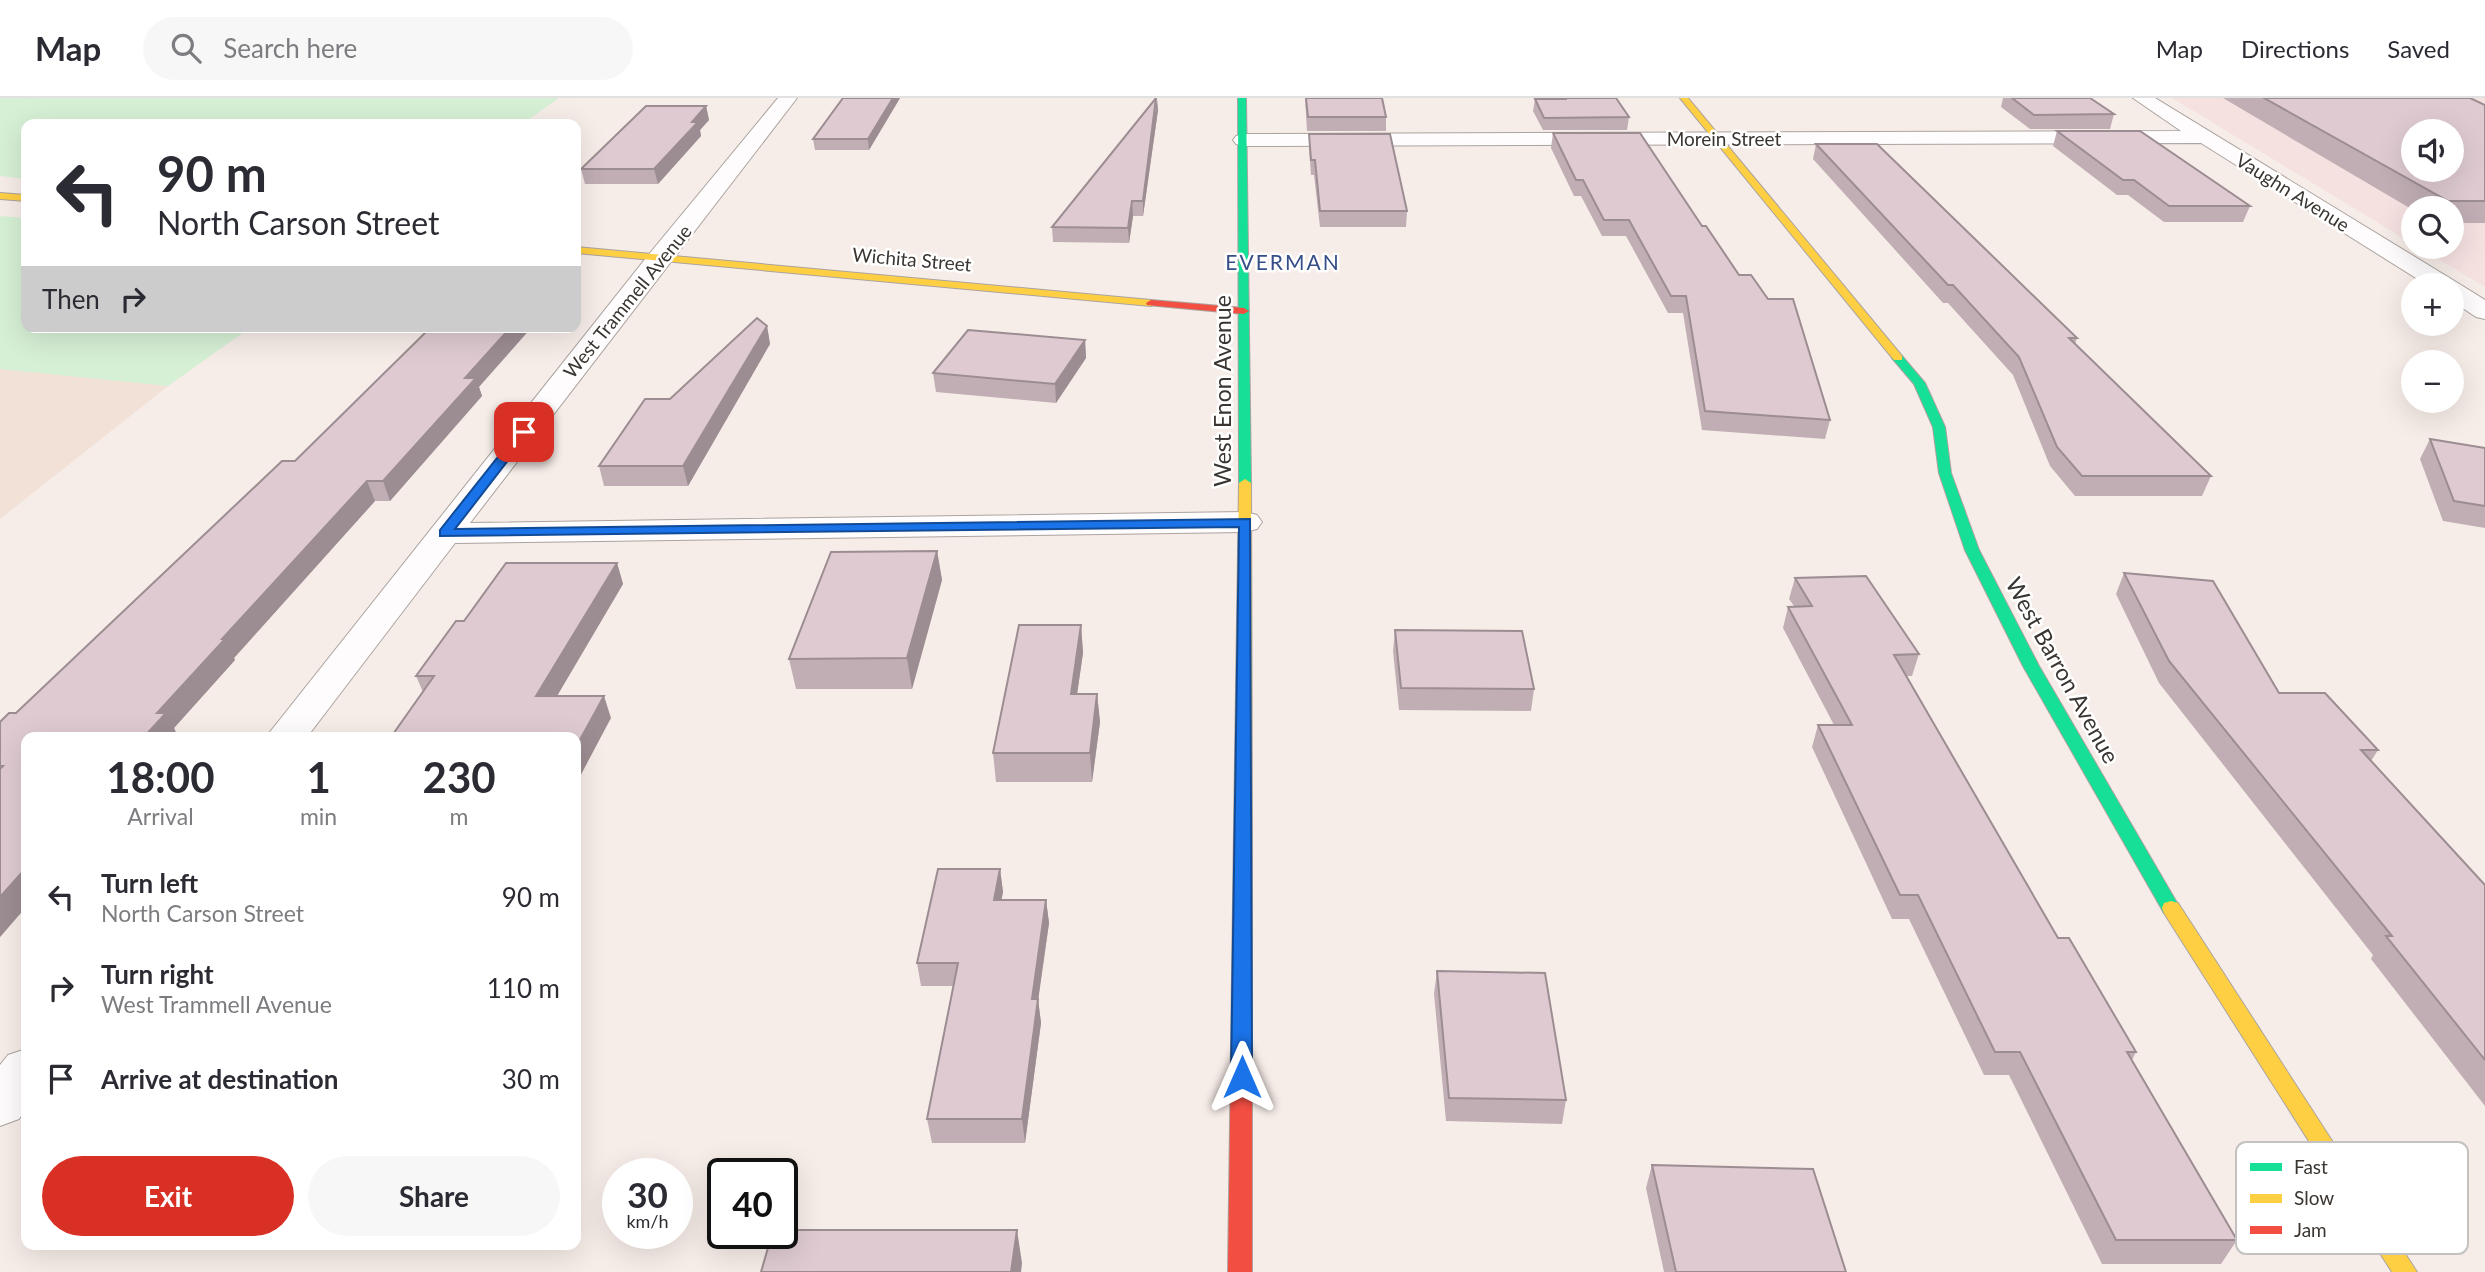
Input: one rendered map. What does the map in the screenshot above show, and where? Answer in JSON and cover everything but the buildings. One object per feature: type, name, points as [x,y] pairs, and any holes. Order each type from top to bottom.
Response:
[{"type":"street","name":"West Trammell Avenue","points":[[290,732],[659,258],[788,98]]},
{"type":"street","name":"West Enon Avenue","points":[[1240,1272],[1245,522],[1242,98]]},
{"type":"street","name":"West Barron Avenue","points":[[1684,98],[1714,138],[1919,383],[1939,427],[1945,473],[1972,550],[2031,666],[2171,908],[2321,1142]]},
{"type":"street","name":"Vaughn Avenue","points":[[2142,98],[2425,273]]},
{"type":"street","name":"Morein Street","points":[[1243,140],[2206,137]]},
{"type":"street","points":[[0,196],[21,198]]},
{"type":"street","name":"Wichita Street","points":[[581,250],[1244,311]]},
{"type":"street","points":[[2464,298],[2485,311]]},
{"type":"street","points":[[445,533],[1245,522]]},
{"type":"street","points":[[0,1104],[21,1077]]},
{"type":"street","name":"West Barron Avenue","points":[[2393,1254],[2405,1272]]},
{"type":"shaded area","points":[[2172,98],[2485,98],[2485,287],[2438,259],[2464,259],[2464,196],[2401,196],[2401,237]]},
{"type":"shaded area","points":[[0,369],[168,386],[0,519]]},
{"type":"green space","points":[[0,98],[559,98],[529,119],[21,119],[21,178],[0,176]]},
{"type":"green space","points":[[0,216],[21,218],[21,333],[243,333],[168,386],[0,369]]},
{"type":"traffic: fast","points":[[1242,98],[1245,483]]},
{"type":"traffic: fast","points":[[1898,358],[1919,383],[1939,427],[1945,473],[1972,550],[2031,666],[2171,908]]},
{"type":"traffic: slow","points":[[1684,98],[1898,358]]},
{"type":"traffic: slow","points":[[0,196],[21,198]]},
{"type":"traffic: slow","points":[[581,250],[1151,303]]},
{"type":"traffic: slow","points":[[1243,828],[1245,483]]},
{"type":"traffic: slow","points":[[2171,908],[2321,1142]]},
{"type":"traffic: slow","points":[[2393,1254],[2405,1272]]},
{"type":"traffic: jam","points":[[1151,303],[1244,311]]},
{"type":"traffic: jam","points":[[1240,1272],[1243,828]]},
{"type":"district","name":"EVERMAN","points":[[1283,261]]},
{"type":"route","points":[[524,432],[445,533],[1245,522],[1242,1077]]}]
